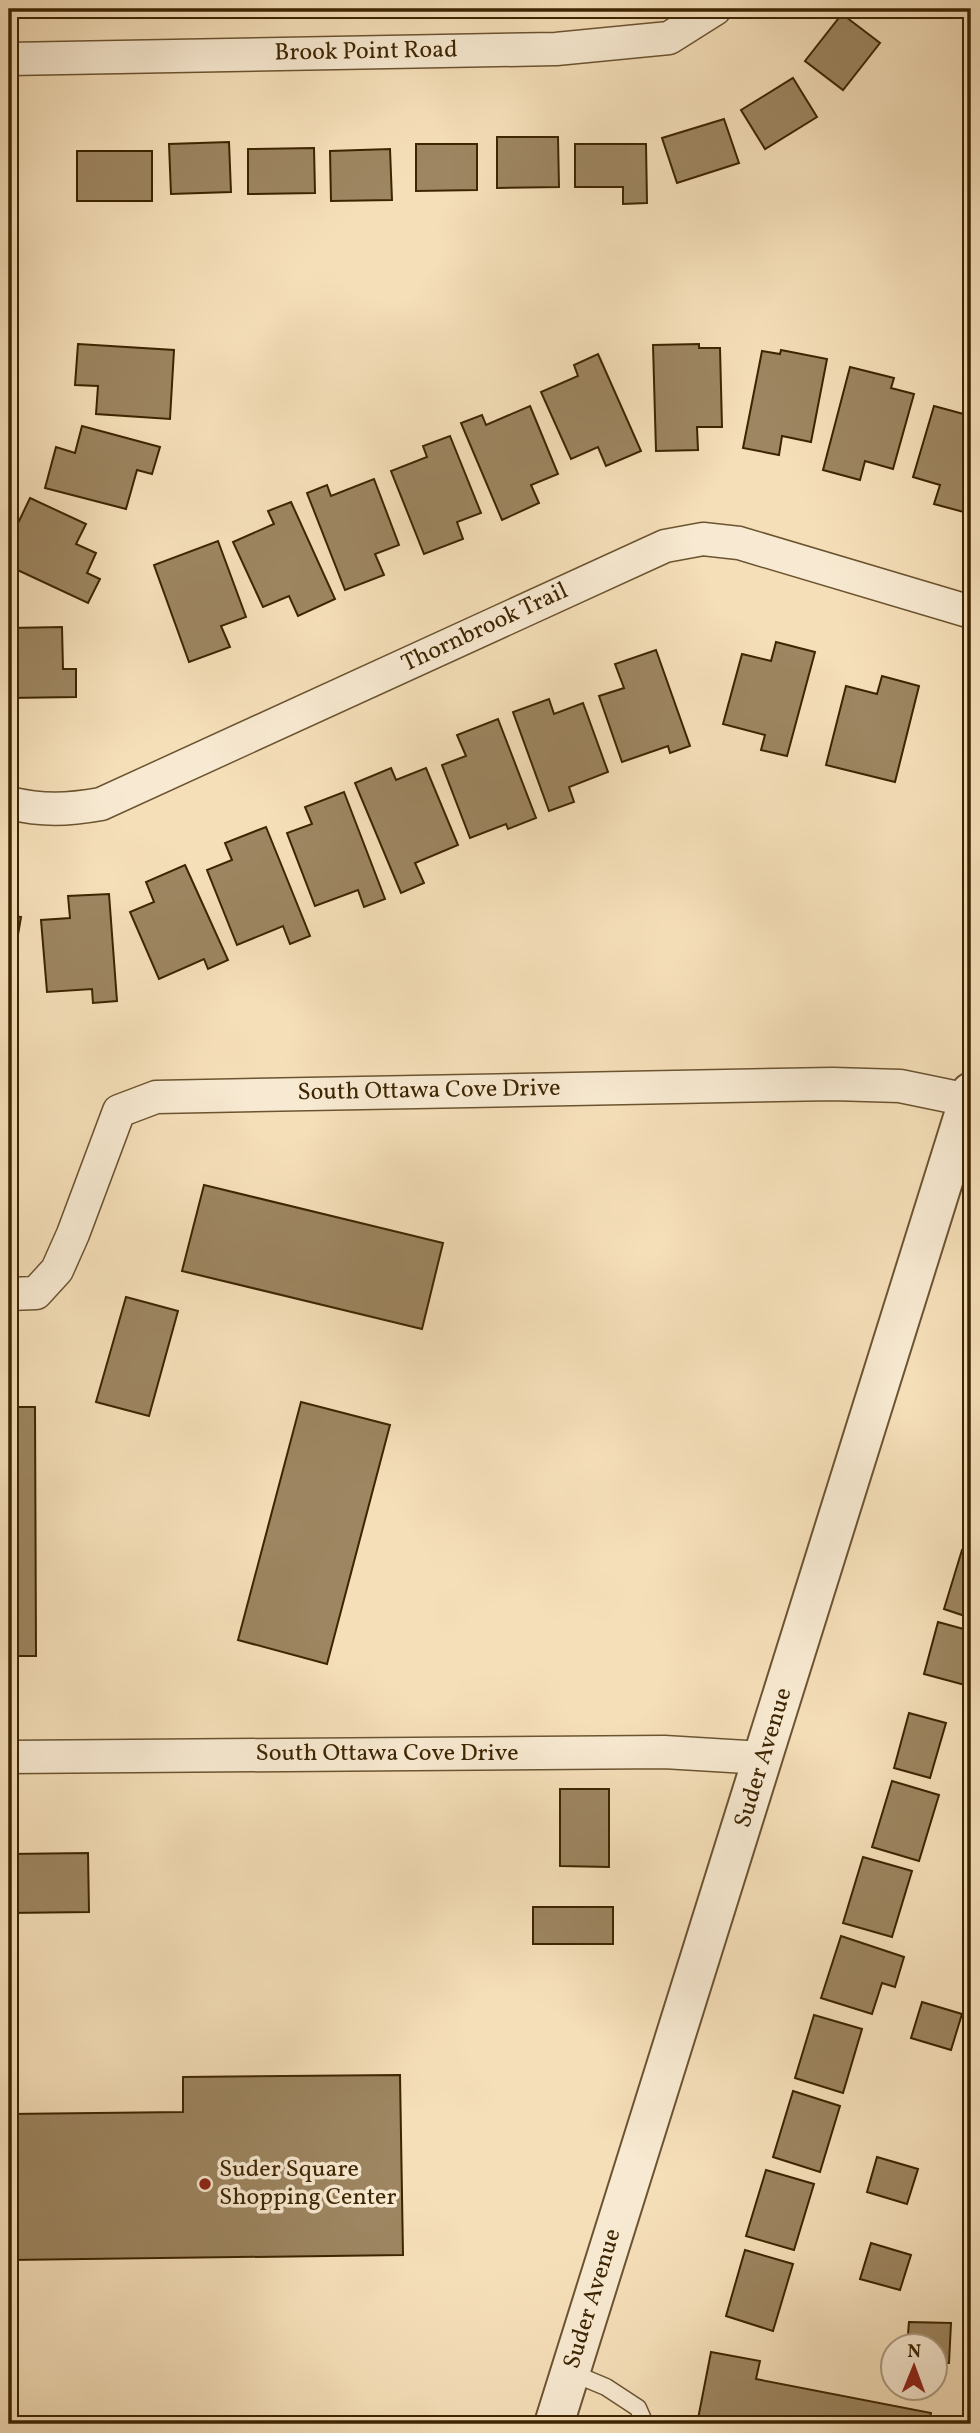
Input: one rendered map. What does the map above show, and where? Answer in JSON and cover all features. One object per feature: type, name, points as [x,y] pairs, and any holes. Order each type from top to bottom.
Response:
[{"type":"street","name":"Brook Point Road","points":[[9,59],[556,49],[669,38],[715,9]]},
{"type":"street","name":"Thornbrook Trail","points":[[9,803],[32,808],[66,810],[102,804],[666,546],[703,539],[739,543],[971,612]]},
{"type":"street","name":"South Ottawa Cove Drive","points":[[9,1294],[36,1293],[57,1270],[119,1111],[156,1097],[833,1084],[900,1086],[970,1096]]},
{"type":"street","name":"Suder Avenue","points":[[554,2424],[970,1096]]},
{"type":"street","name":"South Ottawa Cove Drive","points":[[9,1757],[664,1752],[764,1758]]},
{"type":"lane","points":[[570,2372],[606,2387],[638,2408],[645,2424]]},
{"type":"building","points":[[842,14],[880,43],[843,90],[805,61]]},
{"type":"building","points":[[793,78],[817,117],[765,149],[741,110]]},
{"type":"building","points":[[724,119],[739,163],[677,183],[662,138]]},
{"type":"building","points":[[497,137],[558,137],[559,187],[497,188]]},
{"type":"building","points":[[229,142],[231,192],[171,194],[169,144]]},
{"type":"building","points":[[416,144],[477,144],[477,190],[416,191]]},
{"type":"building","points":[[575,144],[646,144],[647,203],[623,204],[623,187],[575,187]]},
{"type":"building","points":[[314,148],[315,193],[248,194],[248,149]]},
{"type":"building","points":[[390,149],[392,200],[331,201],[330,151]]},
{"type":"building","points":[[77,151],[152,151],[152,201],[77,201]]},
{"type":"building","points":[[78,344],[174,350],[170,419],[96,414],[98,386],[75,385]]},
{"type":"building","points":[[699,344],[699,348],[720,348],[722,427],[697,427],[698,450],[656,451],[653,345]]},
{"type":"building","points":[[781,350],[827,359],[811,442],[782,436],[779,455],[743,448],[762,351],[780,354]]},
{"type":"building","points":[[598,354],[641,451],[606,466],[598,447],[571,459],[541,392],[578,376],[574,365]]},
{"type":"building","points":[[850,367],[894,378],[891,388],[914,394],[893,469],[865,461],[860,480],[823,470]]},
{"type":"building","points":[[530,406],[558,474],[531,485],[539,503],[502,520],[461,423],[482,415],[486,425]]},
{"type":"building","points":[[934,406],[971,416],[971,514],[934,504],[940,485],[913,477]]},
{"type":"building","points":[[82,426],[160,447],[152,474],[137,470],[126,509],[45,488],[56,447],[75,453]]},
{"type":"building","points":[[450,436],[481,513],[457,522],[463,539],[424,554],[391,471],[427,457],[423,446]]},
{"type":"building","points":[[374,479],[399,545],[375,554],[384,575],[345,590],[307,493],[327,485],[331,496]]},
{"type":"building","points":[[30,498],[86,524],[76,544],[96,553],[87,573],[100,579],[88,603],[9,566],[9,542]]},
{"type":"building","points":[[291,502],[335,599],[298,616],[289,596],[263,607],[233,542],[274,524],[268,511]]},
{"type":"building","points":[[218,541],[246,617],[221,626],[230,647],[189,662],[154,565]]},
{"type":"building","points":[[62,627],[63,669],[76,669],[76,697],[9,698],[9,628]]},
{"type":"building","points":[[776,642],[815,652],[787,756],[761,750],[765,735],[723,724],[742,654],[771,661]]},
{"type":"building","points":[[656,650],[690,746],[670,753],[668,746],[622,762],[599,696],[624,688],[615,664]]},
{"type":"building","points":[[882,676],[919,686],[895,782],[826,765],[846,686],[877,694]]},
{"type":"building","points":[[549,699],[554,714],[583,703],[608,772],[569,787],[574,802],[549,811],[513,712]]},
{"type":"building","points":[[498,719],[536,818],[508,829],[506,824],[470,838],[442,765],[466,756],[457,735]]},
{"type":"building","points":[[391,768],[396,780],[426,768],[458,845],[415,863],[424,883],[401,893],[355,783]]},
{"type":"building","points":[[344,792],[385,899],[364,907],[358,890],[315,906],[287,833],[312,824],[305,807]]},
{"type":"building","points":[[266,827],[310,936],[290,944],[283,926],[237,945],[207,870],[232,860],[225,843]]},
{"type":"building","points":[[185,865],[228,960],[208,969],[204,959],[159,979],[130,912],[154,902],[146,882]]},
{"type":"building","points":[[109,894],[117,1001],[93,1003],[92,989],[47,992],[41,920],[70,918],[68,896]]},
{"type":"building","points":[[9,915],[21,917],[9,987]]},
{"type":"building","points":[[204,1185],[443,1243],[422,1329],[182,1271]]},
{"type":"building","points":[[126,1297],[178,1311],[149,1416],[96,1402]]},
{"type":"building","points":[[301,1402],[390,1425],[327,1664],[238,1640]]},
{"type":"building","points":[[9,1407],[35,1407],[36,1656],[9,1656]]},
{"type":"building","points":[[962,1550],[971,1553],[971,1618],[944,1609]]},
{"type":"building","points":[[938,1622],[971,1631],[971,1661],[965,1685],[924,1674]]},
{"type":"building","points":[[909,1713],[946,1723],[930,1778],[894,1768]]},
{"type":"building","points":[[892,1781],[939,1795],[919,1861],[872,1847]]},
{"type":"building","points":[[560,1789],[609,1789],[609,1867],[560,1866]]},
{"type":"building","points":[[88,1853],[89,1912],[9,1913],[9,1854]]},
{"type":"building","points":[[863,1857],[912,1871],[892,1937],[843,1923]]},
{"type":"building","points":[[533,1907],[613,1907],[613,1944],[533,1944]]},
{"type":"building","points":[[841,1936],[904,1957],[895,1987],[882,1983],[872,2014],[821,1998]]},
{"type":"building","points":[[922,2002],[962,2014],[951,2050],[911,2038]]},
{"type":"building","points":[[814,2015],[862,2029],[843,2093],[795,2078]]},
{"type":"building","name":"Suder Square Shopping Center","points":[[400,2075],[403,2255],[9,2260],[9,2114],[183,2112],[183,2077]]},
{"type":"building","points":[[793,2091],[840,2106],[820,2172],[773,2157]]},
{"type":"building","points":[[877,2157],[918,2169],[907,2204],[867,2192]]},
{"type":"building","points":[[766,2170],[814,2184],[794,2250],[746,2236]]},
{"type":"building","points":[[871,2243],[911,2255],[900,2290],[860,2279]]},
{"type":"building","points":[[745,2250],[793,2264],[773,2331],[726,2316]]},
{"type":"building","points":[[966,2312],[971,2312],[971,2355],[967,2355]]},
{"type":"building","points":[[909,2322],[951,2323],[949,2363],[948,2332],[908,2332]]},
{"type":"building","points":[[711,2352],[760,2361],[756,2379],[931,2413],[929,2424],[697,2424]]},
{"type":"place","name":"Suder Square Shopping Center","points":[[205,2184]]}]
